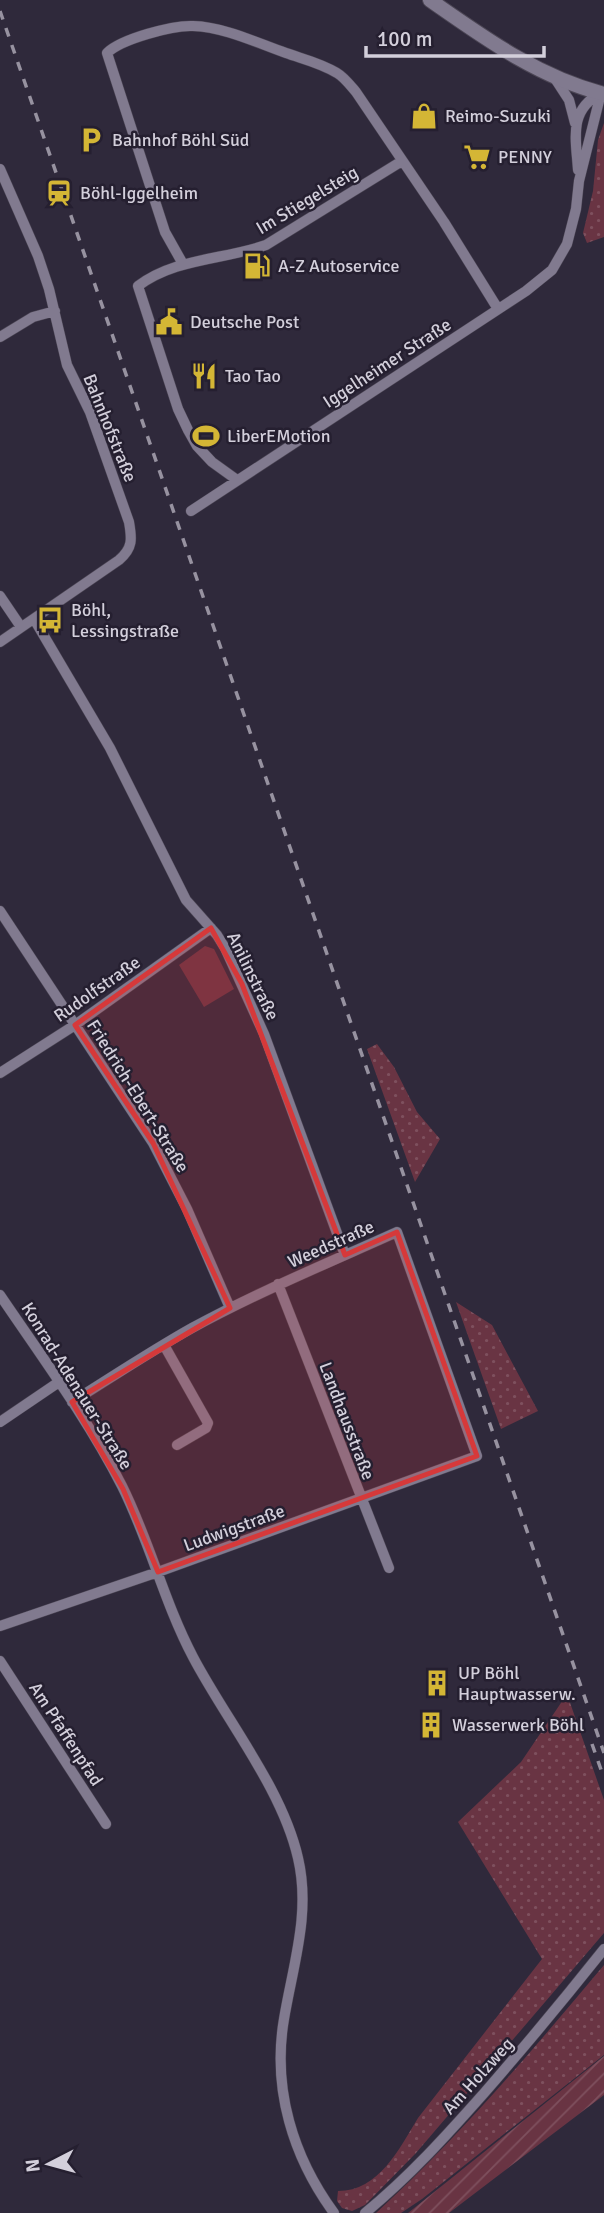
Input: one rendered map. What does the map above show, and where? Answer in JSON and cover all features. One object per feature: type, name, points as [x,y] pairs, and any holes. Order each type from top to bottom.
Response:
[{"type":"main road","points":[[430,0],[509,55],[554,77],[602,93]]},
{"type":"street","points":[[183,264],[165,232],[107,53],[113,48],[170,28],[190,25],[216,29],[325,66],[340,74],[444,222],[498,309]]},
{"type":"street","points":[[554,77],[569,100],[575,127],[579,181]]},
{"type":"street","points":[[575,127],[584,105],[602,93]]},
{"type":"street","points":[[579,181],[602,93]]},
{"type":"street","name":"Im Stiegelsteig","points":[[237,480],[212,462],[197,446],[188,430],[178,410],[138,286],[154,274],[183,264],[266,245],[402,161]]},
{"type":"street","name":"Bahnhofstraße","points":[[0,169],[38,256],[55,311],[67,365],[90,412],[129,522],[132,538],[131,546],[119,559],[0,642]]},
{"type":"street","name":"Iggelheimer Straße","points":[[191,511],[542,280],[560,259],[567,244],[579,181]]},
{"type":"street","points":[[0,337],[33,317],[55,311]]},
{"type":"street","points":[[0,596],[21,627]]},
{"type":"street","name":"Anilinstraße","points":[[34,619],[110,748],[186,900],[225,948],[264,1034],[345,1255]]},
{"type":"street","name":"Friedrich-Ebert-Straße","points":[[0,911],[153,1143],[187,1209],[230,1308]]},
{"type":"street","name":"Rudolfstraße","points":[[0,1073],[75,1025],[211,928]]},
{"type":"street","name":"Weedstraße","points":[[72,1402],[230,1308],[397,1232],[477,1456]]},
{"type":"street","name":"Landhausstraße","points":[[278,1284],[389,1568]]},
{"type":"street","name":"Konrad-Adenauer-Straße","points":[[0,1295],[72,1402],[123,1489],[182,1636],[274,1796],[293,1839],[299,1860],[302,1929],[281,2046],[283,2093],[300,2157],[334,2213]]},
{"type":"street","points":[[164,1345],[208,1423],[206,1428],[177,1445]]},
{"type":"street","points":[[0,1422],[59,1382]]},
{"type":"street","name":"Ludwigstraße","points":[[0,1626],[158,1572],[477,1456]]},
{"type":"street","name":"Am Pfaffenpfad","points":[[0,1661],[106,1824]]},
{"type":"street","name":"Am Holzweg","points":[[365,2213],[417,2166],[467,2112],[548,2020],[604,1949]]},
{"type":"highlighted area","points":[[211,928],[242,984],[345,1255],[397,1232],[477,1456],[158,1572],[123,1489],[72,1402],[230,1308],[153,1143],[75,1025]]},
{"type":"shaded area","points":[[604,123],[604,237],[587,243],[583,233],[593,191],[598,140]]},
{"type":"shaded area","points":[[205,946],[214,949],[234,989],[204,1007],[179,965]]},
{"type":"shaded area","points":[[377,1044],[394,1067],[417,1112],[440,1139],[415,1182],[367,1049]]},
{"type":"shaded area","points":[[456,1302],[492,1325],[538,1411],[501,1429]]},
{"type":"shaded area","points":[[567,1694],[604,1800],[604,1933],[416,2153],[365,2205],[352,2211],[342,2208],[337,2201],[338,2191],[365,2184],[386,2166],[418,2118],[542,1959],[458,1822],[521,1762]]},
{"type":"shaded area","points":[[604,1965],[604,2055],[422,2199],[401,2213],[376,2213],[466,2124]]},
{"type":"shaded area","points":[[604,2056],[604,2095],[449,2213],[408,2213]]},
{"type":"railway","points":[[0,11],[604,1753]]},
{"type":"railway","points":[[592,1744],[604,1778]]},
{"type":"place","name":"Reimo-Suzuki","points":[[424,116]]},
{"type":"place","name":"Bahnhof Böhl Süd","points":[[91,140]]},
{"type":"place","name":"PENNY","points":[[477,157]]},
{"type":"place","name":"Böhl-Iggelheim","points":[[59,193]]},
{"type":"place","name":"A-Z Autoservice","points":[[257,266]]},
{"type":"place","name":"Deutsche Post","points":[[169,322]]},
{"type":"place","name":"Tao Tao","points":[[204,376]]},
{"type":"place","name":"LiberEMotion","points":[[206,436]]},
{"type":"place","name":"Böhl, Lessingstraße","points":[[50,620]]},
{"type":"place","name":"UP Böhl Hauptwasserw.","points":[[437,1683]]},
{"type":"place","name":"Wasserwerk Böhl","points":[[431,1725]]}]
